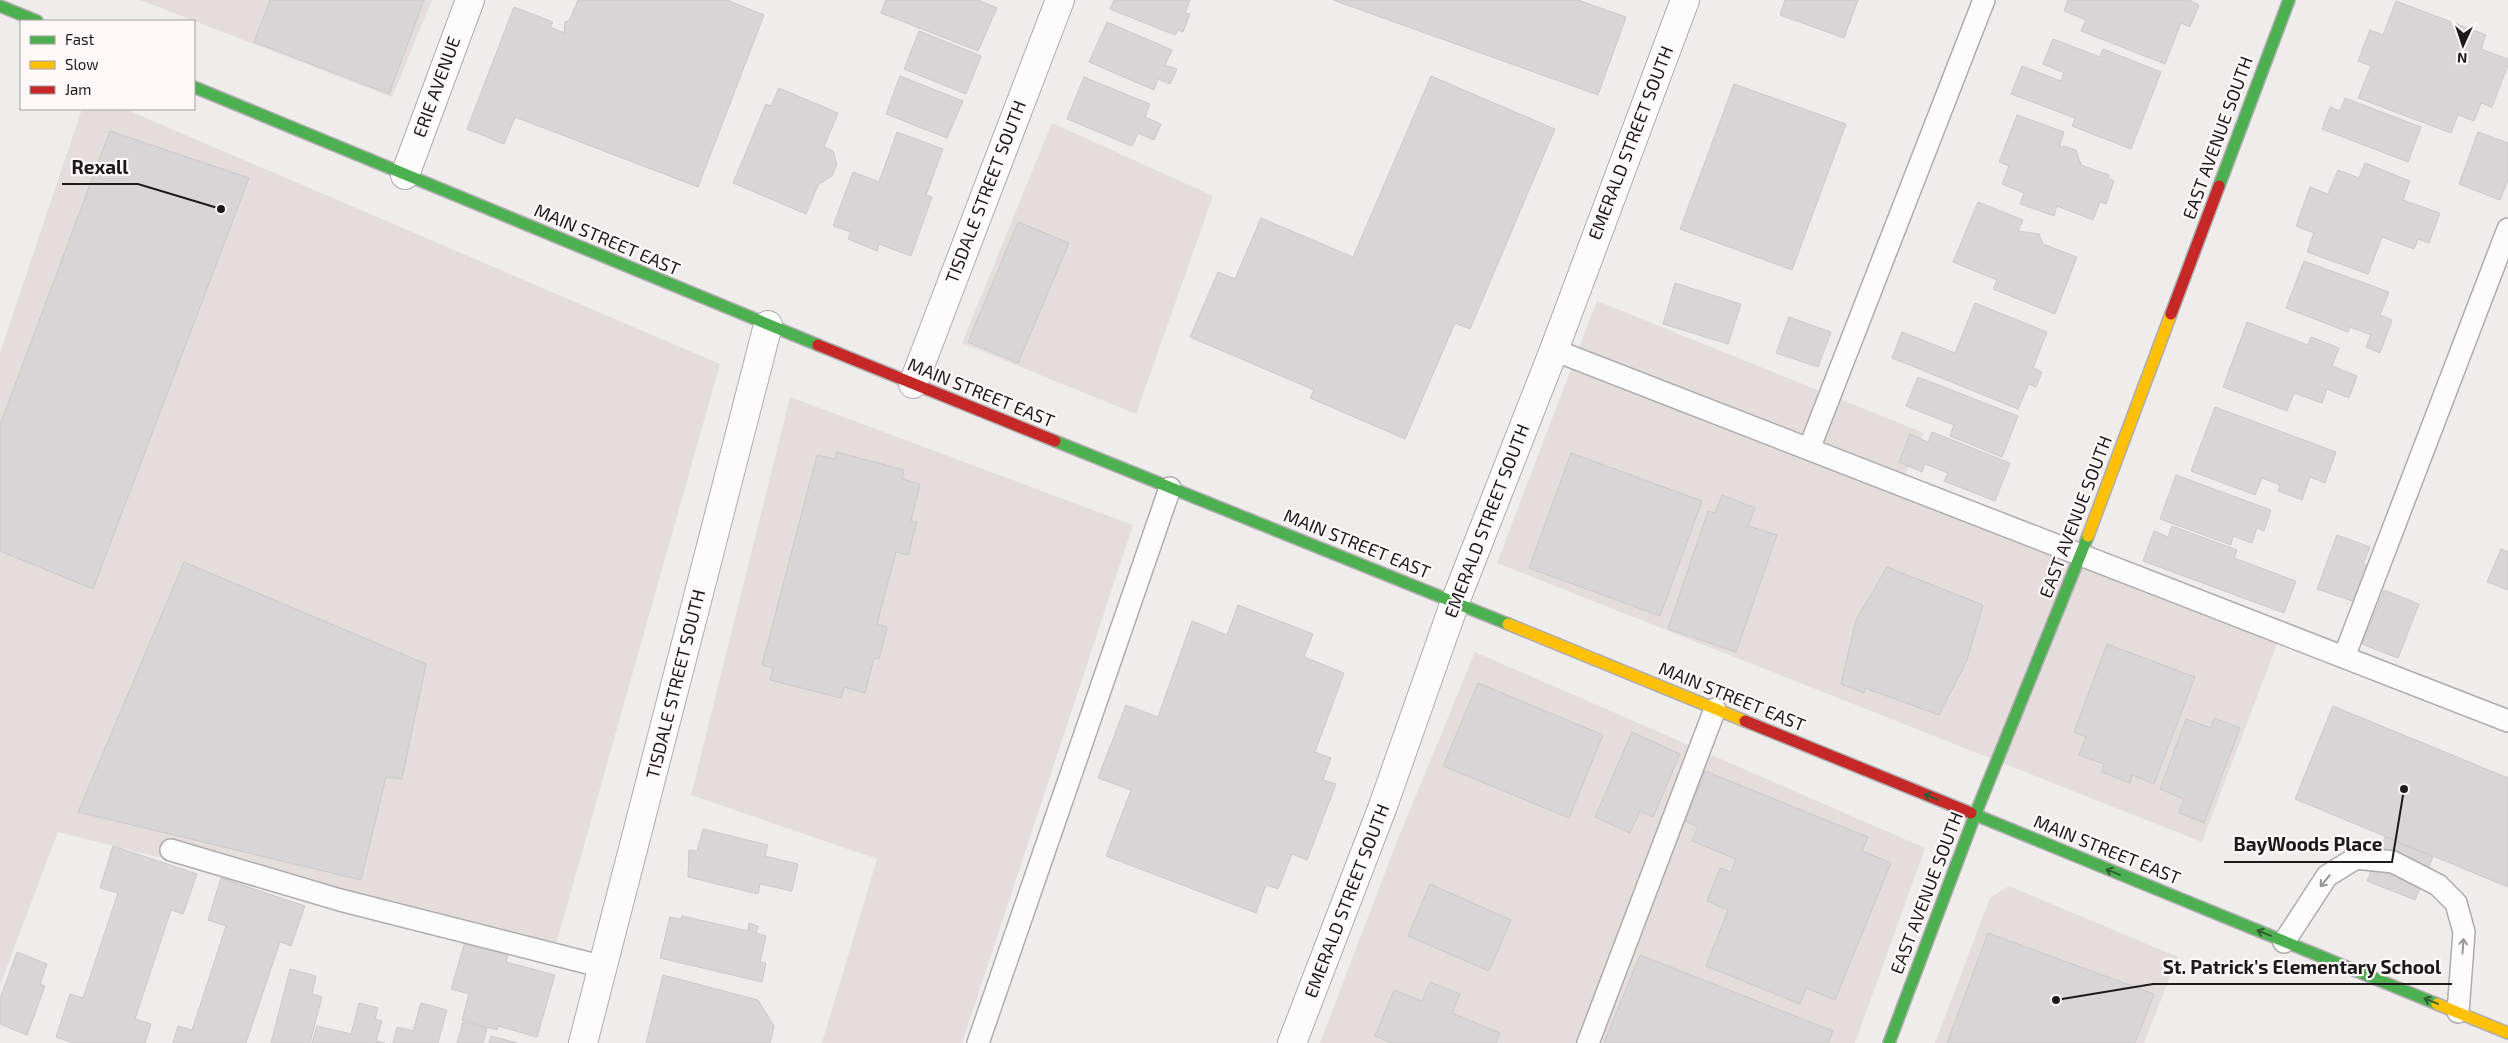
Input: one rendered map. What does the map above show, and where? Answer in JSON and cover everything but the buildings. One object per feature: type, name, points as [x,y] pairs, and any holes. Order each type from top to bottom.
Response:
[{"type":"main road","name":"EAST AVENUE SOUTH","points":[[1889,1043],[1975,815],[2081,554],[2288,0]]},
{"type":"main road","points":[[0,6],[35,20]]},
{"type":"main road","name":"MAIN STREET EAST","points":[[195,87],[768,325],[1455,602],[2508,1033]]},
{"type":"street","name":"ERIE AVENUE","points":[[405,175],[470,0]]},
{"type":"street","name":"TISDALE STREET SOUTH","points":[[913,384],[1060,0]]},
{"type":"street","name":"EMERALD STREET SOUTH","points":[[1292,1043],[1383,806],[1455,602],[1554,350],[1685,0]]},
{"type":"street","name":"TISDALE STREET SOUTH","points":[[583,1043],[768,325]]},
{"type":"lane","points":[[1809,449],[1984,0]]},
{"type":"lane","points":[[2344,657],[2508,229]]},
{"type":"lane","points":[[1554,350],[2508,721]]},
{"type":"lane","points":[[978,1043],[1170,488]]},
{"type":"lane","points":[[1588,1043],[1714,709]]},
{"type":"lane","points":[[171,850],[340,900],[604,967]]},
{"type":"lane","points":[[2284,942],[2327,876],[2356,858],[2393,862],[2438,885],[2456,903],[2464,932],[2458,1012]]},
{"type":"shaded area","points":[[140,0],[432,0],[392,97]]},
{"type":"shaded area","points":[[82,110],[127,110],[720,364],[553,955],[58,832],[0,985],[0,353]]},
{"type":"shaded area","points":[[1052,123],[1213,196],[1136,414],[962,343]]},
{"type":"shaded area","points":[[1597,301],[1924,433],[1901,483],[2278,641],[2202,842],[1497,563]]},
{"type":"shaded area","points":[[790,397],[1133,525],[962,1043],[822,1043],[877,859],[691,795]]},
{"type":"shaded area","points":[[1475,652],[1925,848],[1855,1043],[1320,1043],[1396,844]]},
{"type":"shaded area","points":[[2009,886],[2178,957],[2144,1043],[1935,1043],[1990,898]]},
{"type":"traffic: fast","points":[[2219,186],[2289,0]]},
{"type":"traffic: fast","points":[[0,6],[35,20]]},
{"type":"traffic: fast","points":[[195,87],[818,345]]},
{"type":"traffic: fast","points":[[1055,441],[1508,624]]},
{"type":"traffic: fast","points":[[1889,1043],[1975,815],[2088,536]]},
{"type":"traffic: fast","points":[[1971,813],[2437,1004]]},
{"type":"traffic: slow","points":[[2088,536],[2171,314]]},
{"type":"traffic: slow","points":[[1508,624],[1745,721]]},
{"type":"traffic: slow","points":[[2437,1004],[2508,1033]]},
{"type":"traffic: jam","points":[[2171,314],[2219,186]]},
{"type":"traffic: jam","points":[[818,345],[1055,441]]},
{"type":"traffic: jam","points":[[1745,721],[1971,813]]},
{"type":"place","name":"Rexall","points":[[221,209]]},
{"type":"place","name":"BayWoods Place","points":[[2404,789]]},
{"type":"place","name":"St. Patrick's Elementary School","points":[[2056,1000]]}]
